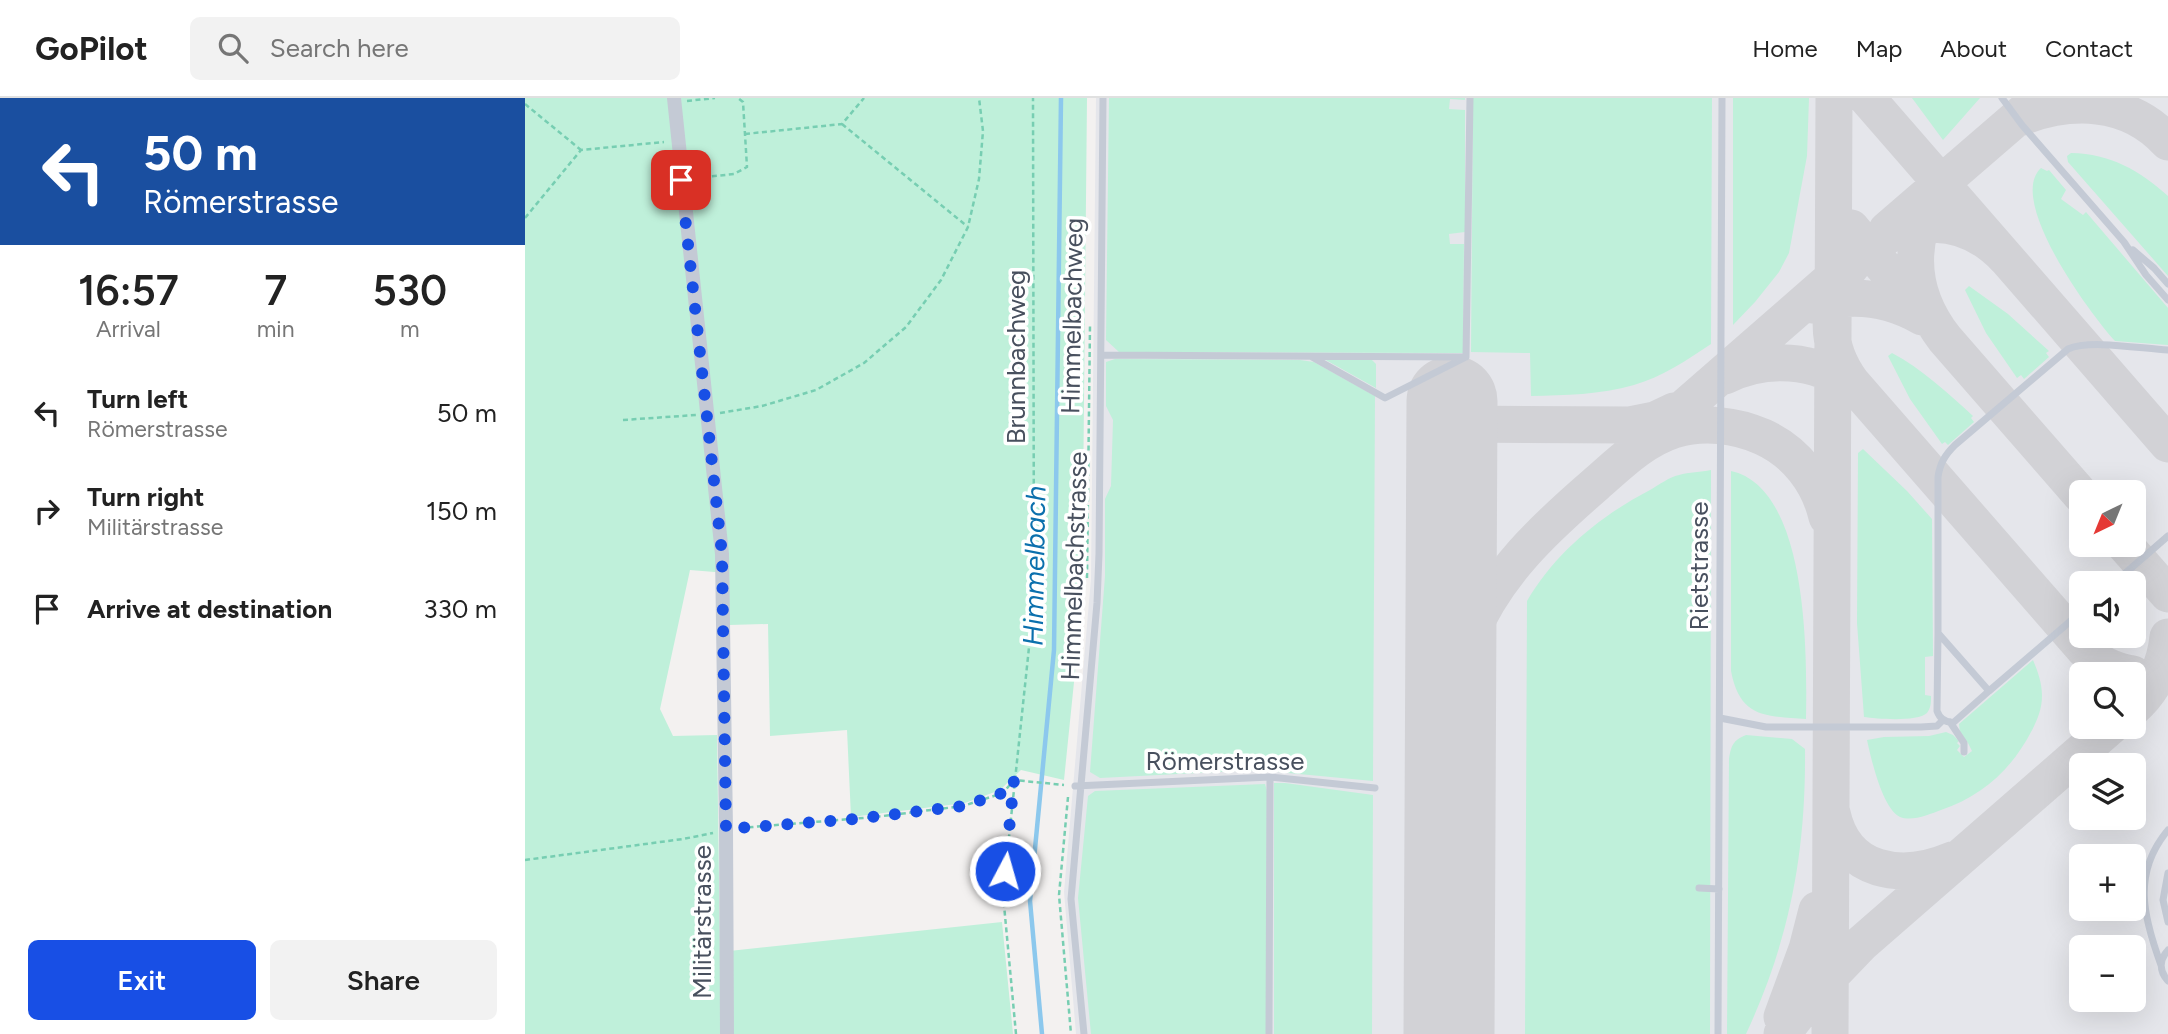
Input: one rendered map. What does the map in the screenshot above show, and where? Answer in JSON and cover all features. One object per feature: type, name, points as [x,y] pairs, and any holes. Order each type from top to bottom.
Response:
[{"type":"street","name":"Militärstrasse","points":[[674,100],[722,554],[727,1034]]},
{"type":"lane","name":"Himmelbachstrasse","points":[[1084,1034],[1071,899],[1078,786],[1097,603],[1103,98]]},
{"type":"lane","points":[[1466,357],[1470,98]]},
{"type":"lane","name":"Rietstrasse","points":[[1719,1034],[1722,98]]},
{"type":"lane","points":[[2002,98],[2022,125],[2124,242],[2146,275],[2168,300]]},
{"type":"lane","points":[[2124,242],[2168,284]]},
{"type":"lane","points":[[1964,752],[1964,743],[1937,711],[1940,466],[1946,455],[2068,349],[2089,345],[2168,350]]},
{"type":"lane","points":[[1102,355],[1466,357]]},
{"type":"lane","points":[[1313,357],[1385,398],[1466,357]]},
{"type":"lane","points":[[2128,571],[2168,536]]},
{"type":"lane","points":[[1720,718],[1766,727],[1937,726],[1946,721],[1957,720],[2069,622]]},
{"type":"lane","points":[[1938,633],[1989,691]]},
{"type":"lane","points":[[1269,1034],[1270,777]]},
{"type":"lane","name":"Römerstrasse","points":[[1078,786],[1270,777],[1375,788]]},
{"type":"lane","points":[[2168,830],[2149,859],[2143,906],[2148,930],[2163,975],[2168,981]]},
{"type":"lane","points":[[2168,873],[2163,900],[2168,922]]},
{"type":"lane","points":[[1699,888],[1719,888]]},
{"type":"lane","points":[[2161,965],[2168,950]]},
{"type":"path","points":[[674,100],[715,98]]},
{"type":"path","points":[[681,180],[734,174],[747,167],[743,102],[738,98]]},
{"type":"path","points":[[745,134],[842,124],[864,98]]},
{"type":"path","points":[[624,420],[707,415],[762,406],[816,390],[864,363],[906,327],[941,280],[968,227],[979,178],[983,131],[979,98]]},
{"type":"path","name":"Brunnbachweg","points":[[1016,1034],[1003,894],[1034,600],[1033,98]]},
{"type":"path","points":[[525,104],[581,150],[678,141]]},
{"type":"path","points":[[842,124],[968,227]]},
{"type":"path","points":[[525,218],[581,150]]},
{"type":"path","name":"Himmelbachweg","points":[[1087,585],[1090,321]]},
{"type":"path","points":[[525,860],[683,839],[726,830],[963,806],[1003,793],[1014,780],[1057,784]]},
{"type":"shaded area","points":[[1096,98],[2168,98],[2168,1034],[1076,1034],[1064,892],[1091,579]]},
{"type":"green space","points":[[525,98],[1087,98],[1082,604],[1064,780],[1021,770],[1000,790],[965,803],[851,817],[847,730],[770,736],[768,624],[729,625],[727,573],[690,570],[660,709],[673,736],[717,735],[720,952],[1002,922],[1013,1034],[525,1034]]},
{"type":"green space","points":[[1109,98],[1465,98],[1450,99],[1449,109],[1465,110],[1465,232],[1449,234],[1450,244],[1464,244],[1463,353],[1119,352],[1106,340]]},
{"type":"green space","points":[[1473,98],[1712,98],[1711,344],[1674,368],[1644,382],[1608,391],[1531,396],[1530,353],[1471,352]]},
{"type":"green space","points":[[1733,98],[1809,98],[1807,156],[1789,253],[1779,272],[1733,325]]},
{"type":"green space","points":[[1912,98],[1980,98],[1943,140]]},
{"type":"green space","points":[[2071,153],[2099,156],[2124,165],[2168,196],[2168,276],[2068,162],[2067,156]]},
{"type":"green space","points":[[2041,168],[2049,170],[2066,190],[2061,199],[2083,215],[2086,212],[2168,308],[2168,345],[2115,341],[2088,308],[2056,257],[2034,205],[2033,184]]},
{"type":"green space","points":[[1969,286],[2008,314],[2049,351],[2046,353],[2049,357],[2024,379],[2021,375],[2017,378],[1986,333],[1965,290]]},
{"type":"green space","points":[[1892,353],[1924,374],[1973,416],[1971,418],[1974,422],[1948,445],[1945,442],[1942,444],[1910,399],[1888,356]]},
{"type":"green space","points":[[1115,359],[1300,360],[1314,362],[1375,396],[1373,781],[1257,770],[1100,778],[1090,772],[1105,576],[1105,499],[1111,486],[1113,420],[1106,406],[1106,362]]},
{"type":"green space","points":[[1324,359],[1372,360],[1376,364],[1376,388]]},
{"type":"green space","points":[[1863,449],[1932,519],[1933,656],[1925,657],[1925,695],[1931,696],[1931,703],[1927,713],[1915,718],[1864,717],[1857,623],[1858,453]]},
{"type":"green space","points":[[1711,470],[1710,1034],[1525,1034],[1527,601],[1551,567],[1596,524],[1672,477]]},
{"type":"green space","points":[[1731,471],[1757,484],[1776,508],[1789,541],[1798,578],[1803,618],[1806,719],[1757,712],[1741,698],[1735,686],[1731,671]]},
{"type":"green space","points":[[2033,660],[2041,687],[2040,710],[2023,746],[2005,770],[1970,797],[1941,810],[1910,819],[1900,817],[1894,812],[1878,782],[1867,740],[1929,736],[1946,732],[1959,741],[1957,750],[1964,757],[1972,751],[1960,733],[1959,724]]},
{"type":"green space","points":[[1746,735],[1792,739],[1805,749],[1805,787],[1792,895],[1774,964],[1746,1034],[1727,1034],[1729,759],[1733,744]]},
{"type":"green space","points":[[1274,783],[1373,795],[1372,1034],[1274,1034]]},
{"type":"green space","points":[[1265,784],[1266,1034],[1091,1034],[1078,898],[1088,796],[1095,791]]},
{"type":"waterway","name":"Himmelbach","points":[[1042,1034],[1030,901],[1054,650],[1061,98]]},
{"type":"taxiway","points":[[1830,1034],[1834,98]]},
{"type":"taxiway","points":[[1867,98],[2168,444]]},
{"type":"taxiway","points":[[1887,230],[2040,98]]},
{"type":"taxiway","points":[[2019,118],[2058,107],[2098,106],[2135,117],[2168,142]]},
{"type":"taxiway","points":[[1930,203],[1922,221],[1916,256],[1920,291],[1926,307],[1945,339],[2069,481]]},
{"type":"taxiway","points":[[2006,258],[1971,233],[1935,224],[1900,230],[1869,248],[1845,275],[1833,308],[1834,345],[1852,383],[2085,650],[2100,662]]},
{"type":"taxiway","points":[[1851,228],[1924,315]]},
{"type":"taxiway","points":[[1655,433],[1843,269]]},
{"type":"taxiway","points":[[1813,305],[1841,299],[1869,299],[1896,305],[1922,317]]},
{"type":"taxiway","points":[[1725,376],[1757,365],[1790,363],[1823,370],[1852,387]]},
{"type":"taxiway","points":[[1451,424],[1630,425],[1655,420],[1674,411]]},
{"type":"taxiway","points":[[1450,742],[1460,663],[1469,638],[1493,593],[1540,535],[1623,460],[1652,440],[1685,427],[1708,425],[1731,427],[1763,437],[1796,460],[1812,480],[1827,517]]},
{"type":"taxiway","points":[[2135,557],[2168,594]]},
{"type":"taxiway","points":[[2146,694],[2158,675],[2168,637]]},
{"type":"taxiway","points":[[1782,1034],[1815,992],[1862,943],[2096,739]]},
{"type":"taxiway","points":[[1832,813],[1839,833],[1849,849],[1862,860],[1878,867],[1914,870],[1952,860]]},
{"type":"taxiway","points":[[1782,1017],[1807,949],[1817,910]]},
{"type":"runway","points":[[1449,1034],[1452,401]]},
{"type":"route","points":[[681,180],[722,554],[726,829],[855,819],[963,806],[1003,793],[1014,780],[1005,871]]}]
